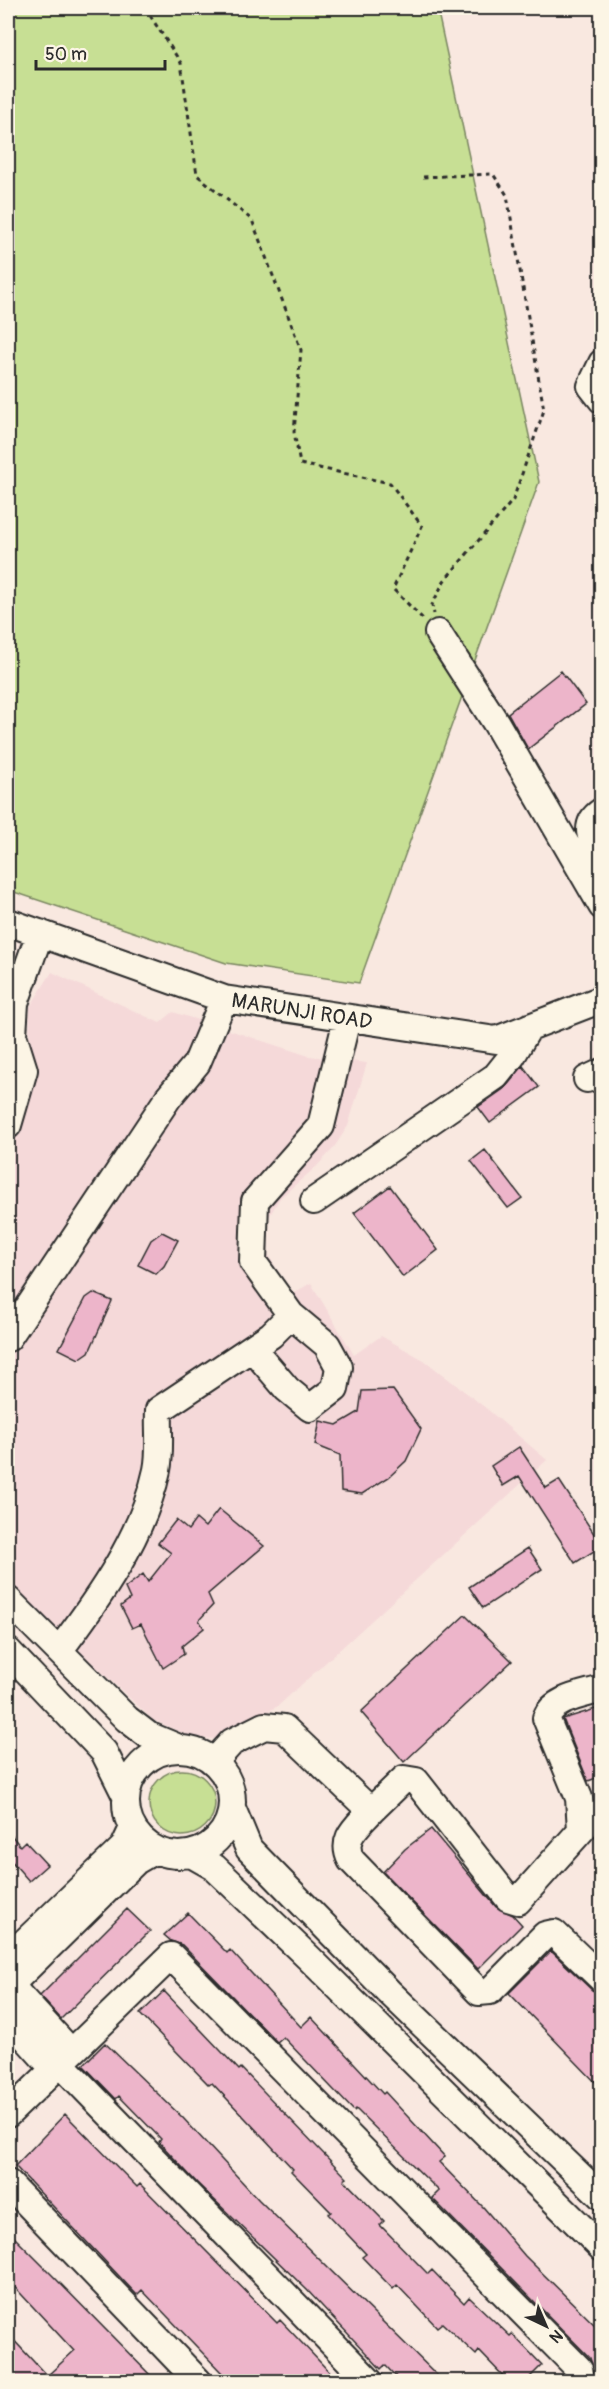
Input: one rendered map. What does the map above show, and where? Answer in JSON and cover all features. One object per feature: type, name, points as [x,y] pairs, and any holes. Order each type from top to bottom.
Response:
[{"type":"street","points":[[602,363],[591,387],[602,400]]},
{"type":"street","points":[[438,633],[501,732],[602,906]]},
{"type":"street","points":[[602,811],[594,816],[589,826],[592,840],[602,860]]},
{"type":"street","name":"MARUNJI ROAD","points":[[8,923],[224,999],[496,1040],[602,999]]},
{"type":"street","points":[[8,1125],[24,1070],[12,1042],[15,1003],[40,933]]},
{"type":"street","points":[[8,1338],[168,1098],[196,1063],[224,999]]},
{"type":"street","points":[[252,1348],[287,1389],[310,1408],[335,1389],[339,1367],[327,1345],[291,1315],[253,1262],[255,1201],[321,1126],[347,1019]]},
{"type":"street","points":[[314,1202],[496,1076],[529,1027]]},
{"type":"street","points":[[59,1651],[89,1611],[138,1526],[157,1469],[159,1410],[271,1335],[291,1315]]},
{"type":"street","points":[[8,1600],[127,1719],[148,1736],[179,1748],[202,1752],[220,1766],[231,1786],[232,1808],[249,1849],[389,1992],[602,2197]]},
{"type":"street","points":[[8,1652],[104,1752],[126,1796],[128,1816],[133,1828],[143,1842],[155,1850],[171,1854],[191,1854],[211,1844],[225,1829],[232,1808]]},
{"type":"street","points":[[581,1830],[579,1798],[546,1718],[550,1710],[560,1703],[602,1689]]},
{"type":"street","points":[[214,1762],[232,1742],[264,1726],[284,1728],[371,1810]]},
{"type":"street","points":[[126,1796],[135,1772],[145,1761],[154,1754],[179,1748]]},
{"type":"street","points":[[602,1814],[592,1818],[518,1901],[508,1898],[416,1781],[404,1779],[371,1810],[347,1838],[346,1850],[351,1860],[479,1992],[490,1991],[545,1935],[554,1933],[602,1979]]},
{"type":"street","points":[[8,1958],[124,1846],[133,1828]]},
{"type":"street","points":[[61,2061],[10,1982],[136,1861],[155,1850]]},
{"type":"street","points":[[191,1854],[214,1867],[309,1958],[602,2248]]},
{"type":"street","points":[[8,2114],[171,1956],[579,2369],[582,2382]]},
{"type":"street","points":[[8,2018],[61,2061],[370,2382]]},
{"type":"street","points":[[8,2183],[199,2382]]},
{"type":"path","points":[[145,8],[181,63],[197,175],[252,220],[301,350],[294,432],[300,464],[390,483],[422,526],[393,589],[438,633]]},
{"type":"path","points":[[423,177],[493,174],[507,195],[544,410],[513,500],[444,581],[432,605],[438,633]]},
{"type":"shaded area","points":[[52,972],[160,1023],[173,1012],[309,1056],[367,1063],[348,1126],[333,1149],[317,1166],[280,1198],[266,1222],[265,1248],[290,1295],[311,1283],[354,1355],[381,1336],[424,1360],[547,1460],[278,1706],[220,1739],[194,1738],[153,1720],[8,1584],[8,1158],[28,1098],[30,1007]]},
{"type":"green space","points":[[8,8],[437,8],[539,482],[359,983],[226,963],[8,890]]},
{"type":"green space","points":[[175,1770],[189,1770],[201,1775],[210,1784],[215,1803],[213,1816],[206,1827],[189,1836],[175,1836],[163,1831],[154,1822],[149,1810],[149,1796],[154,1784],[163,1775]]},
{"type":"building","points":[[561,671],[586,704],[528,749],[508,713]]},
{"type":"building","points":[[523,1066],[539,1087],[490,1123],[478,1107],[505,1088]]},
{"type":"building","points":[[485,1150],[522,1198],[508,1208],[471,1161]]},
{"type":"building","points":[[390,1186],[438,1250],[403,1277],[354,1213]]},
{"type":"building","points":[[162,1232],[178,1240],[164,1266],[156,1274],[138,1265],[151,1240]]},
{"type":"building","points":[[93,1293],[112,1301],[89,1352],[79,1359],[59,1349],[86,1298]]},
{"type":"building","points":[[393,1390],[421,1429],[406,1461],[389,1477],[362,1494],[341,1491],[340,1455],[315,1445],[320,1421],[337,1425],[359,1412],[362,1391]]},
{"type":"building","points":[[519,1447],[546,1488],[559,1480],[602,1546],[575,1563],[519,1476],[503,1486],[491,1466]]},
{"type":"building","points":[[219,1509],[264,1546],[208,1594],[213,1605],[199,1620],[204,1628],[182,1646],[184,1654],[163,1668],[141,1624],[132,1628],[121,1606],[130,1599],[125,1588],[143,1574],[148,1582],[171,1553],[158,1543],[176,1520],[188,1530],[196,1519],[205,1527]]},
{"type":"building","points":[[528,1548],[542,1569],[483,1608],[469,1587]]},
{"type":"building","points":[[465,1615],[512,1661],[404,1762],[361,1712]]},
{"type":"building","points":[[602,1707],[602,1776],[588,1781],[563,1719]]},
{"type":"building","points":[[431,1829],[496,1907],[513,1915],[522,1925],[478,1969],[383,1872],[405,1849]]},
{"type":"building","points":[[8,1831],[20,1846],[25,1841],[47,1865],[29,1881],[8,1857]]},
{"type":"building","points":[[127,1909],[150,1931],[61,2019],[40,1996]]},
{"type":"building","points":[[188,1913],[227,1953],[230,1950],[301,2027],[311,2017],[445,2157],[439,2162],[484,2208],[525,2256],[602,2332],[602,2382],[597,2382],[590,2358],[432,2198],[439,2191],[356,2109],[354,2111],[283,2037],[277,2042],[182,1945],[171,1941],[164,1935]]},
{"type":"building","points":[[551,1951],[592,1990],[602,1994],[602,2089],[509,1993]]},
{"type":"building","points":[[164,1991],[347,2178],[344,2180],[384,2221],[380,2225],[428,2274],[432,2270],[464,2303],[469,2297],[510,2336],[512,2334],[542,2365],[525,2382],[509,2382],[479,2351],[476,2355],[442,2323],[437,2327],[397,2285],[393,2289],[362,2257],[366,2254],[328,2214],[331,2212],[291,2171],[293,2169],[212,2083],[209,2085],[140,2014]]},
{"type":"building","points":[[105,2043],[183,2118],[259,2200],[444,2382],[401,2382],[385,2365],[381,2369],[307,2290],[197,2183],[159,2142],[161,2139],[119,2096],[116,2099],[83,2065]]},
{"type":"building","points":[[65,2114],[137,2187],[140,2184],[277,2323],[280,2320],[339,2382],[226,2382],[220,2375],[222,2373],[142,2290],[137,2295],[15,2166]]},
{"type":"building","points":[[8,2231],[157,2382],[18,2382],[8,2371],[8,2334],[47,2376],[74,2351],[8,2280]]}]
